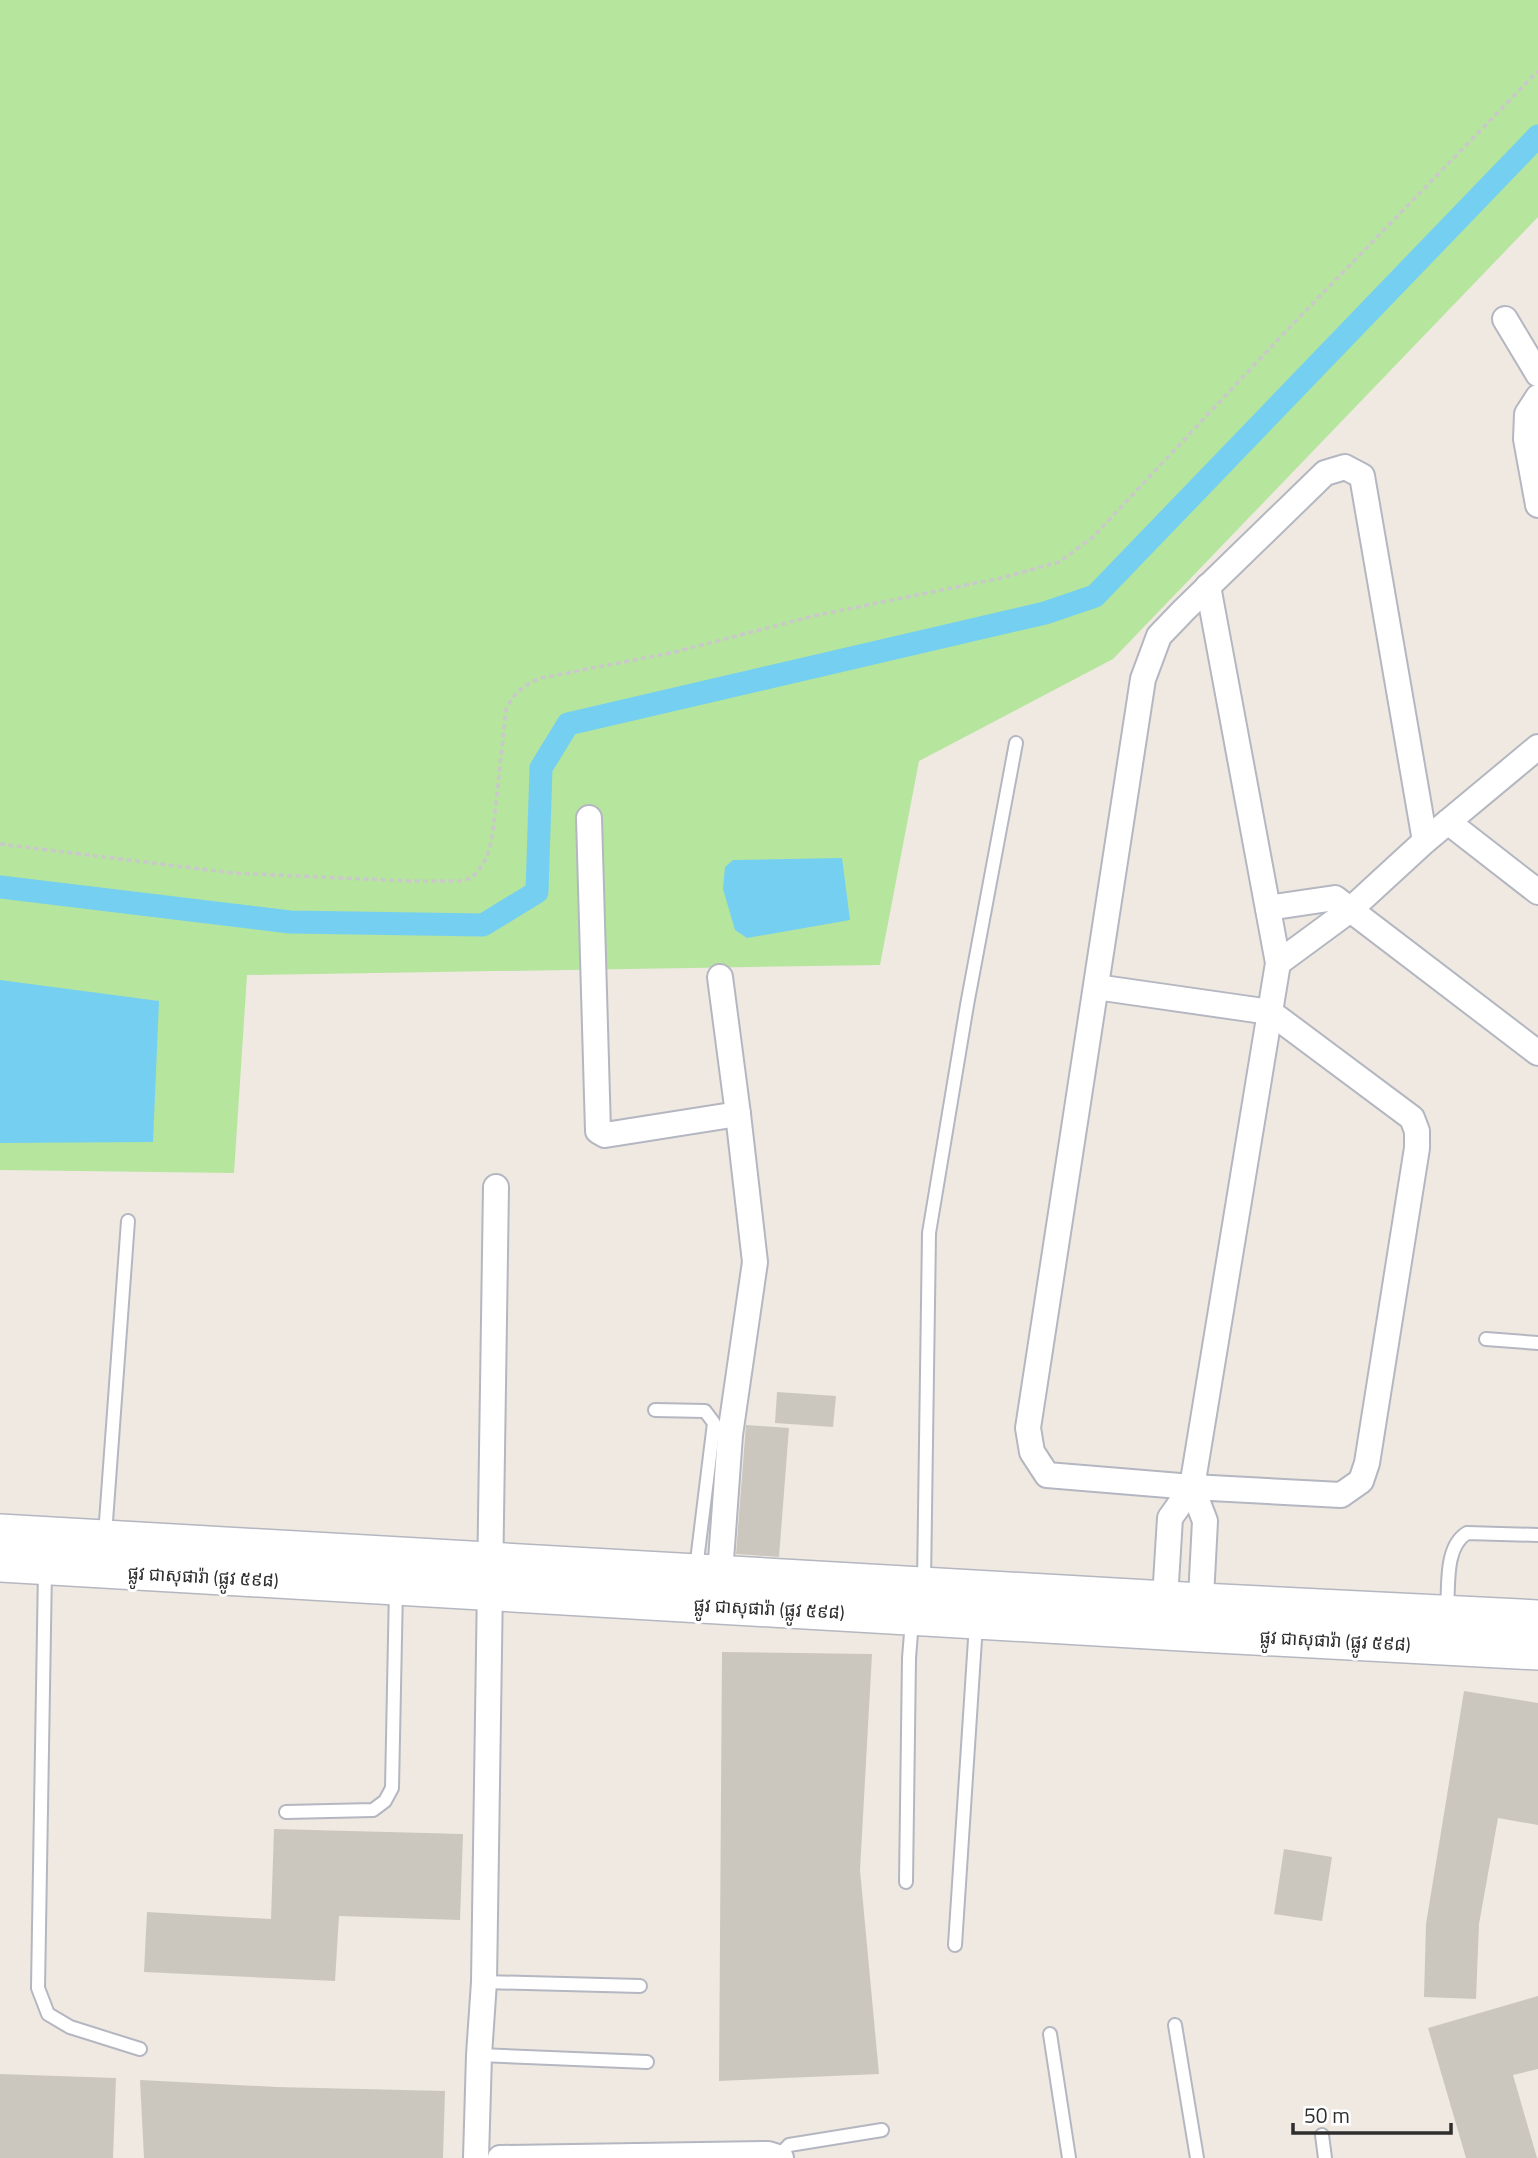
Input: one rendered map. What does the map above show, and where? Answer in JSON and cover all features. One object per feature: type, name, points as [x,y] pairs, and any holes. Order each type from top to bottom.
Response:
[{"type":"main road","name":"ផ្លូវ ជាសុផារ៉ា (ផ្លូវ ៥៩៨)","points":[[0,1532],[104,1539],[491,1577],[1200,1618],[1538,1652]]},
{"type":"main road","name":"ផ្លូវ ជាសុផារ៉ា (ផ្លូវ ៥៩៨)","points":[[0,1564],[396,1588],[491,1577],[708,1573],[847,1598]]},
{"type":"main road","name":"ផ្លូវ ជាសុផារ៉ា (ផ្លូវ ៥៩៨)","points":[[1200,1618],[1447,1613],[1538,1618]]},
{"type":"street","points":[[1505,319],[1538,374]]},
{"type":"street","points":[[1538,397],[1527,414],[1526,439],[1538,505]]},
{"type":"street","points":[[1096,987],[1270,1012],[1412,1118],[1417,1131],[1417,1147],[1367,1463],[1361,1481],[1341,1495],[1192,1487],[1047,1475],[1032,1451],[1028,1428],[1143,679],[1159,636],[1325,473],[1345,467],[1362,476],[1424,841]]},
{"type":"street","points":[[1164,1616],[1170,1518],[1192,1487],[1278,963],[1208,586]]},
{"type":"street","points":[[1278,963],[1350,910],[1424,841],[1538,747]]},
{"type":"street","points":[[589,818],[598,1131],[605,1135],[738,1114]]},
{"type":"street","points":[[1448,822],[1538,892]]},
{"type":"street","points":[[1268,908],[1335,898],[1538,1053]]},
{"type":"street","points":[[708,1573],[755,1262],[720,976]]},
{"type":"street","points":[[476,2158],[484,1982],[496,1187]]},
{"type":"street","points":[[1192,1487],[1205,1521],[1200,1618]]},
{"type":"street","points":[[500,2158],[768,2154],[780,2157]]},
{"type":"lane","points":[[906,1882],[909,1658],[918,1601],[929,1233],[967,1005],[1016,743]]},
{"type":"lane","points":[[104,1539],[128,1221]]},
{"type":"lane","points":[[1486,1339],[1538,1343]]},
{"type":"lane","points":[[655,1410],[705,1411],[714,1423],[708,1573]]},
{"type":"lane","points":[[1447,1613],[1451,1553],[1458,1538],[1467,1533],[1538,1535]]},
{"type":"lane","points":[[45,1568],[37,1988],[48,2014],[70,2026],[140,2049]]},
{"type":"lane","points":[[286,1812],[373,1810],[385,1801],[392,1788],[396,1588]]},
{"type":"lane","points":[[955,1945],[978,1604]]},
{"type":"lane","points":[[484,1982],[640,1986]]},
{"type":"lane","points":[[1175,2025],[1196,2158]]},
{"type":"lane","points":[[1050,2034],[1069,2158]]},
{"type":"lane","points":[[479,2055],[647,2062]]},
{"type":"lane","points":[[780,2157],[789,2146],[882,2130]]},
{"type":"lane","points":[[1322,2135],[1325,2158]]},
{"type":"path","points":[[0,844],[233,873],[408,881],[460,881],[471,878],[486,857],[493,832],[506,709],[525,685],[541,678],[675,652],[813,616],[1001,578],[1059,562],[1093,537],[1287,330],[1538,71]]},
{"type":"green space","points":[[0,0],[1538,0],[1538,217],[1113,659],[919,761],[880,965],[247,975],[234,1173],[0,1170]]},
{"type":"water","points":[[842,858],[850,920],[747,938],[735,930],[723,889],[725,867],[733,860]]},
{"type":"water","points":[[0,980],[159,1001],[153,1142],[0,1143]]},
{"type":"building","points":[[777,1392],[836,1396],[833,1427],[775,1423]]},
{"type":"building","points":[[746,1425],[789,1428],[779,1557],[736,1554]]},
{"type":"building","points":[[722,1652],[872,1654],[860,1870],[879,2074],[719,2081]]},
{"type":"building","points":[[1464,1691],[1538,1703],[1538,1825],[1498,1818],[1479,1924],[1476,1999],[1424,1997],[1426,1924]]},
{"type":"building","points":[[274,1829],[463,1834],[460,1920],[339,1916],[335,1981],[144,1972],[147,1912],[271,1919]]},
{"type":"building","points":[[1284,1849],[1332,1857],[1322,1921],[1274,1914]]},
{"type":"building","points":[[1538,1996],[1538,2069],[1513,2075],[1537,2158],[1466,2158],[1428,2028]]},
{"type":"building","points":[[0,2074],[116,2078],[113,2158],[0,2158]]},
{"type":"building","points":[[140,2080],[445,2091],[443,2158],[144,2158]]},
{"type":"waterway","points":[[0,887],[290,922],[483,925],[537,892],[541,768],[568,724],[1045,613],[1095,596],[1538,136]]}]
